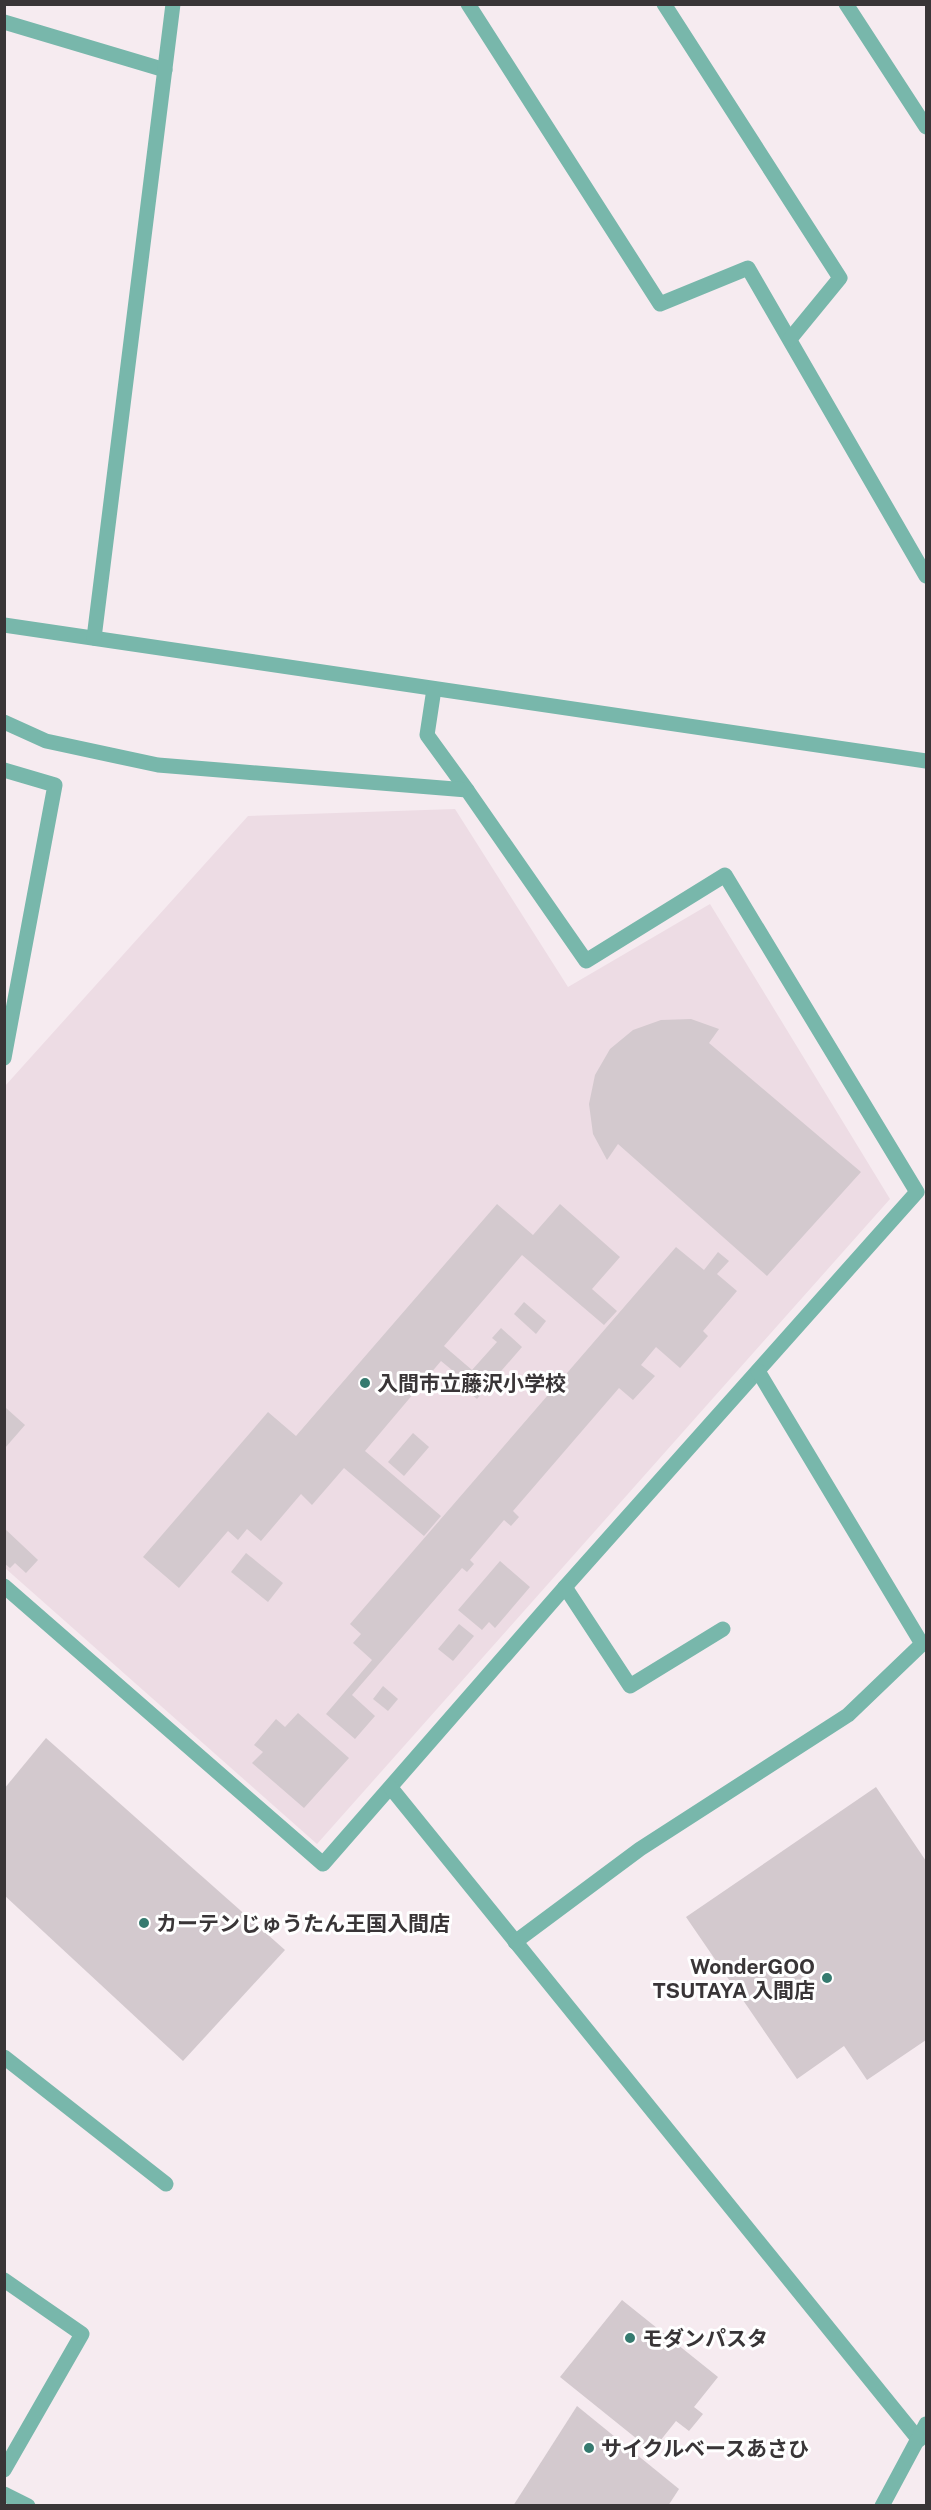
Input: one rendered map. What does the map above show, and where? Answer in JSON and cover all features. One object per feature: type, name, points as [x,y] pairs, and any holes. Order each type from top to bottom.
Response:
[{"type":"street","points":[[94,638],[173,4]]},
{"type":"street","points":[[468,4],[660,304],[748,268],[927,576]]},
{"type":"street","points":[[664,4],[840,278],[790,339]]},
{"type":"street","points":[[846,4],[927,127]]},
{"type":"street","points":[[4,22],[165,70]]},
{"type":"street","points":[[4,625],[927,760]]},
{"type":"street","points":[[4,1586],[323,1864],[565,1587],[917,1192],[725,875],[586,961],[427,735],[434,689]]},
{"type":"street","points":[[4,723],[46,741],[158,765],[467,790]]},
{"type":"street","points":[[4,770],[55,785],[4,1058]]},
{"type":"street","points":[[515,1942],[640,1849],[848,1715],[921,1644],[758,1371]]},
{"type":"street","points":[[565,1587],[630,1686],[723,1629]]},
{"type":"street","points":[[391,1788],[919,2440]]},
{"type":"street","points":[[4,2057],[166,2184]]},
{"type":"street","points":[[4,2280],[82,2334],[4,2470]]},
{"type":"street","points":[[882,2505],[927,2424]]},
{"type":"street","points":[[4,2494],[28,2505]]},
{"type":"shaded area","name":"入間市立藤沢小学校","points":[[455,809],[568,987],[710,904],[890,1199],[317,1844],[5,1568],[5,1086],[248,816]]},
{"type":"building","points":[[691,1019],[719,1029],[709,1043],[861,1172],[767,1276],[618,1144],[607,1160],[593,1134],[589,1104],[595,1075],[610,1049],[633,1030],[661,1020]]},
{"type":"building","points":[[497,1204],[533,1235],[560,1204],[620,1257],[592,1289],[617,1311],[604,1325],[522,1255],[444,1346],[472,1370],[497,1342],[492,1338],[501,1328],[522,1347],[477,1399],[454,1380],[458,1375],[441,1361],[365,1451],[441,1516],[424,1536],[344,1468],[312,1505],[301,1494],[261,1541],[247,1529],[238,1540],[228,1531],[179,1588],[143,1557],[268,1412],[296,1436]]},
{"type":"building","points":[[676,1247],[704,1270],[718,1252],[729,1261],[717,1274],[737,1291],[703,1331],[708,1336],[680,1368],[656,1347],[641,1365],[655,1376],[633,1400],[619,1388],[513,1511],[519,1517],[511,1526],[504,1520],[470,1560],[474,1564],[467,1572],[462,1568],[352,1695],[375,1716],[355,1739],[326,1714],[372,1660],[353,1643],[361,1634],[350,1624]]},
{"type":"building","points":[[524,1302],[546,1321],[536,1334],[514,1314]]},
{"type":"building","points":[[5,1409],[25,1425],[5,1448]]},
{"type":"building","points":[[413,1433],[429,1447],[404,1476],[388,1462]]},
{"type":"building","points":[[4,1528],[38,1560],[26,1573],[15,1563],[10,1568],[4,1563]]},
{"type":"building","points":[[246,1553],[283,1583],[268,1602],[231,1572]]},
{"type":"building","points":[[500,1561],[530,1587],[495,1628],[489,1622],[482,1630],[458,1610]]},
{"type":"building","points":[[459,1624],[474,1636],[453,1661],[438,1649]]},
{"type":"building","points":[[383,1686],[398,1699],[388,1711],[373,1699]]},
{"type":"building","points":[[298,1713],[349,1758],[304,1808],[252,1763],[263,1752],[254,1745],[276,1719],[285,1727]]},
{"type":"building","name":"カーテンじゅうたん王国入間店","points":[[46,1738],[285,1950],[183,2061],[4,1895],[4,1789]]},
{"type":"building","name":"WonderGOO TSUTAYA 入間店","points":[[876,1787],[926,1861],[926,2040],[867,2080],[844,2046],[797,2079],[686,1917]]},
{"type":"building","name":"モダンパスタ","points":[[622,2300],[718,2377],[694,2407],[703,2414],[689,2431],[676,2421],[652,2451],[560,2377]]},
{"type":"building","name":"サイクルベースあさひ","points":[[577,2406],[679,2489],[668,2506],[513,2506]]},
{"type":"place","name":"入間市立藤沢小学校","points":[[365,1383]]},
{"type":"place","name":"カーテンじゅうたん王国入間店","points":[[144,1923]]},
{"type":"place","name":"WonderGOO TSUTAYA 入間店","points":[[827,1978]]},
{"type":"place","name":"モダンパスタ","points":[[630,2338]]},
{"type":"place","name":"サイクルベースあさひ","points":[[589,2448]]}]
